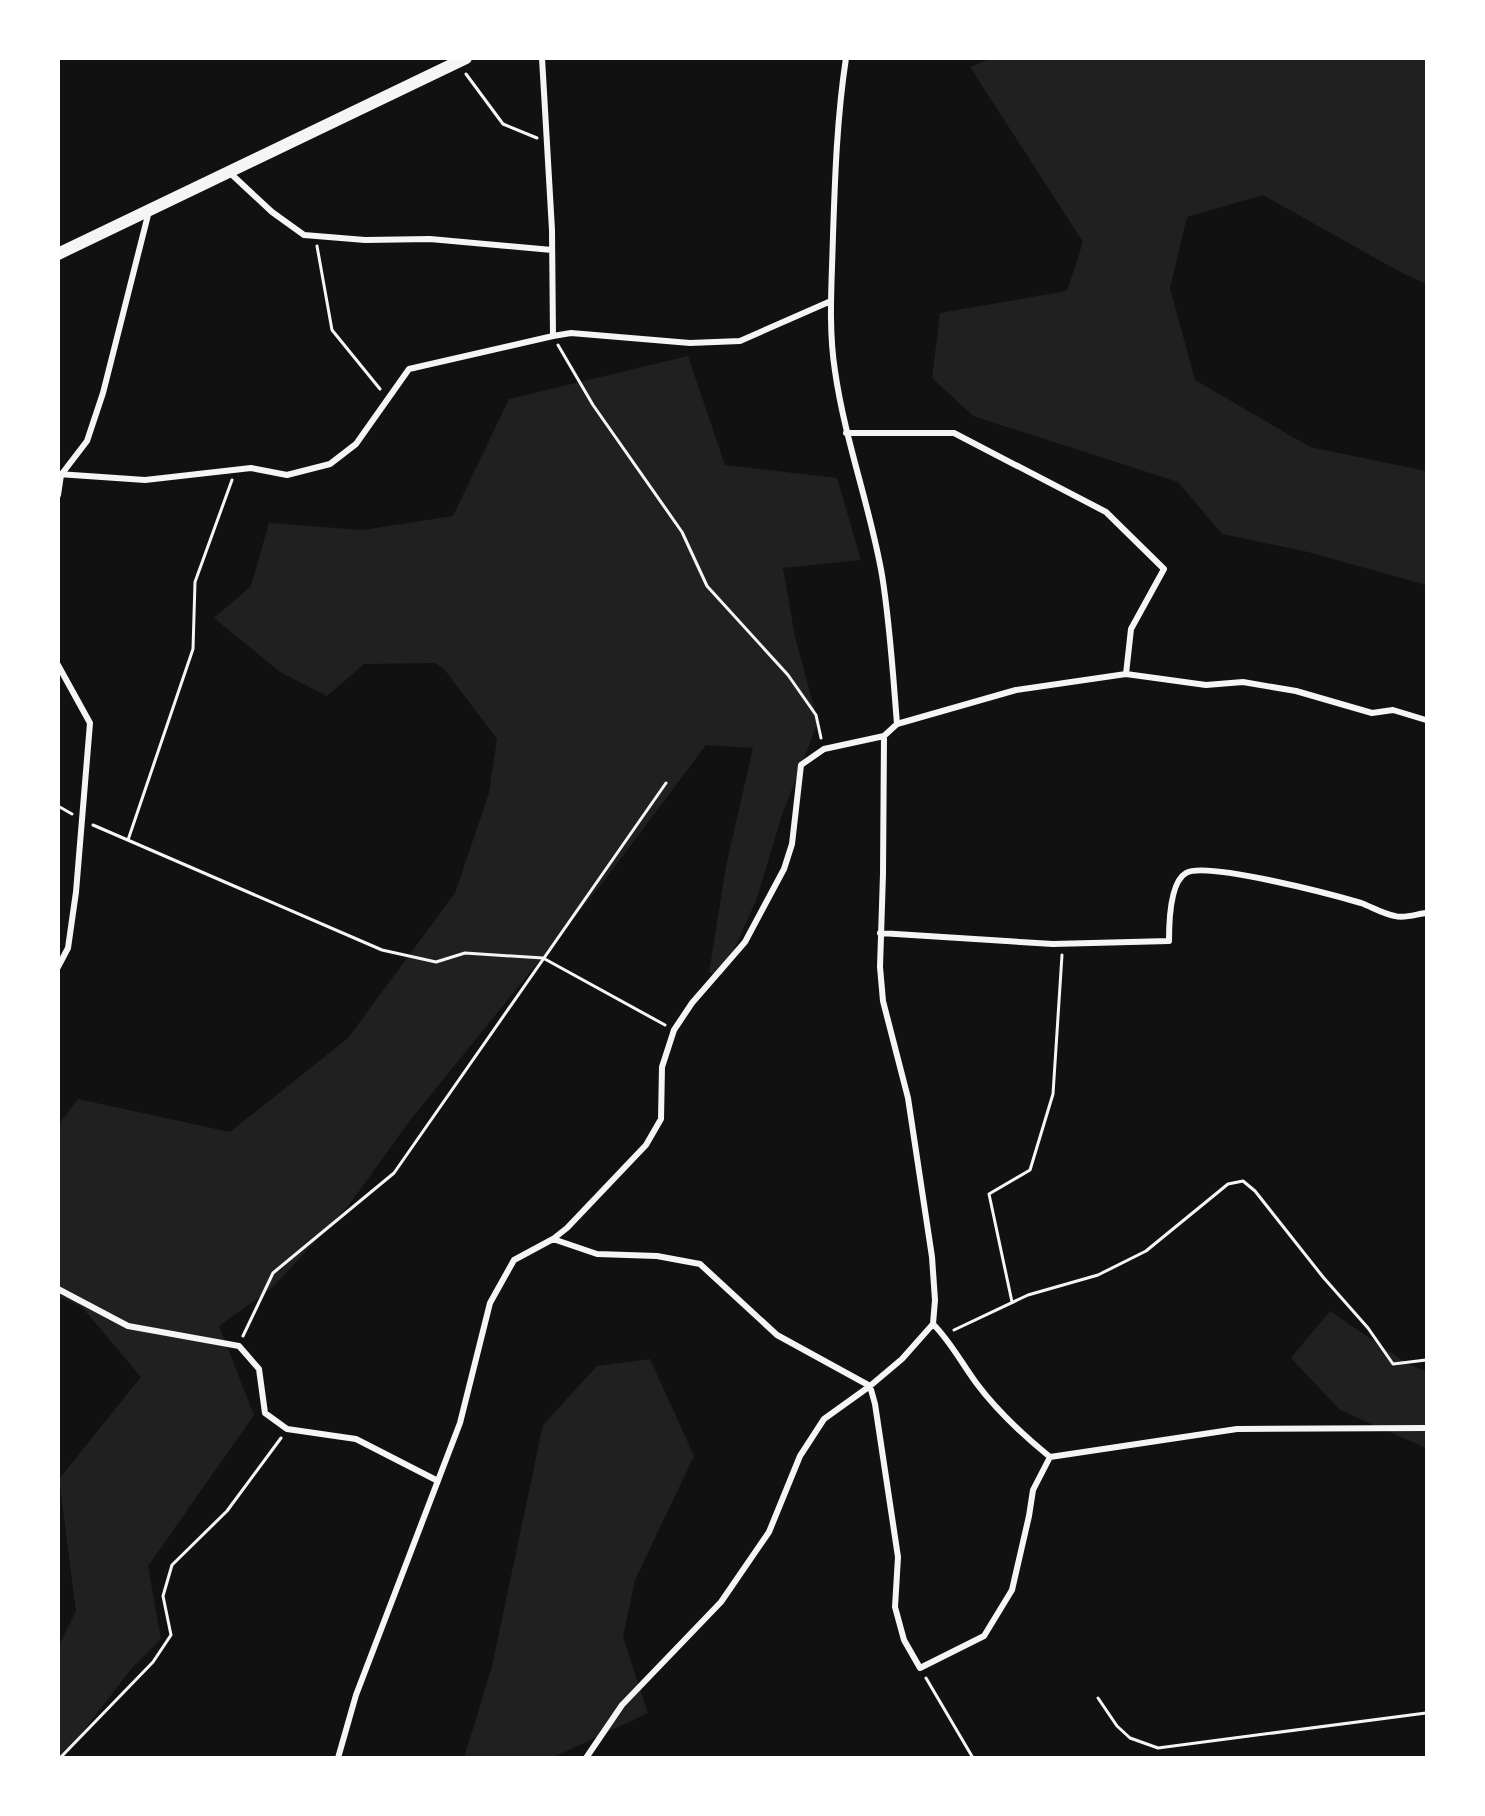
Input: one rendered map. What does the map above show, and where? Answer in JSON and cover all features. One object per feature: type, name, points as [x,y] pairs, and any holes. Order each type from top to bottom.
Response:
[{"type":"main road","points":[[58,254],[461,61]]},
{"type":"street","points":[[542,58],[552,250],[553,336]]},
{"type":"street","points":[[846,58],[836,166],[831,301],[834,370],[846,433],[871,524],[882,575],[897,724]]},
{"type":"street","points":[[229,172],[272,212],[304,235],[365,240],[430,238],[552,250]]},
{"type":"street","points":[[58,495],[60,474],[87,441],[103,393],[149,210]]},
{"type":"street","points":[[60,474],[145,480],[251,468],[286,475],[330,464],[356,444],[409,369],[572,333],[690,343],[740,341],[831,301]]},
{"type":"street","points":[[846,433],[954,433],[1106,512],[1164,569],[1131,629],[1126,674]]},
{"type":"street","points":[[58,665],[90,723],[76,892],[68,948],[58,967]]},
{"type":"street","points":[[338,1758],[360,1684],[460,1423],[490,1303],[514,1260],[553,1239],[567,1228],[646,1145],[661,1119],[662,1067],[674,1030],[692,1002],[745,942],[784,868],[792,844],[801,765],[824,748],[884,736],[897,724],[1016,690],[1126,674],[1206,685],[1242,682],[1296,691],[1372,713],[1394,710],[1426,720]]},
{"type":"street","points":[[586,1758],[622,1705],[721,1602],[769,1532],[800,1456],[824,1419],[870,1386],[902,1359],[933,1324],[936,1300],[933,1257],[908,1098],[884,1001],[880,967],[884,736]]},
{"type":"street","points":[[880,933],[1063,944],[1169,941],[1176,883],[1187,872],[1206,869],[1241,874],[1361,903],[1397,917],[1426,913]]},
{"type":"street","points":[[553,1239],[597,1254],[657,1256],[700,1264],[777,1335],[870,1386],[875,1404],[898,1557],[894,1607],[904,1640],[920,1668],[984,1636],[1012,1590],[1033,1490],[1050,1457]]},
{"type":"street","points":[[58,1289],[128,1326],[238,1346],[259,1369],[265,1413],[287,1429],[356,1439],[438,1481]]},
{"type":"street","points":[[933,1324],[944,1335],[977,1385],[1019,1432],[1050,1457],[1237,1429],[1426,1428]]},
{"type":"path","points":[[461,61],[503,124],[546,142]]},
{"type":"path","points":[[315,236],[332,330],[388,399]]},
{"type":"path","points":[[553,336],[593,405],[682,532],[707,586],[788,675],[816,715],[824,748]]},
{"type":"path","points":[[128,840],[193,649],[195,582],[236,470]]},
{"type":"path","points":[[238,1346],[273,1272],[394,1173],[666,783]]},
{"type":"path","points":[[58,806],[82,820],[382,950],[436,962],[465,953],[543,958],[674,1030]]},
{"type":"path","points":[[1012,1302],[989,1194],[1030,1170],[1053,1094],[1063,944]]},
{"type":"path","points":[[944,1335],[1028,1295],[1098,1275],[1146,1251],[1228,1184],[1243,1181],[1255,1191],[1368,1328],[1393,1364],[1426,1360]]},
{"type":"path","points":[[60,1758],[153,1662],[171,1635],[163,1596],[172,1565],[227,1511],[287,1429]]},
{"type":"path","points":[[920,1668],[973,1758]]},
{"type":"path","points":[[1098,1698],[1117,1726],[1130,1738],[1158,1748],[1426,1713]]},
{"type":"shaded area","points":[[990,59],[1426,59],[1426,284],[1402,273],[1263,195],[1187,217],[1170,288],[1195,380],[1310,447],[1426,471],[1426,585],[1308,552],[1222,534],[1178,482],[973,416],[932,378],[940,313],[1067,291],[1083,242],[970,67]]},
{"type":"shaded area","points":[[688,356],[725,465],[837,478],[861,560],[783,568],[795,637],[818,722],[782,815],[757,898],[723,975],[709,973],[726,866],[753,748],[706,745],[607,877],[408,1123],[349,1205],[272,1288],[219,1326],[254,1415],[148,1566],[161,1639],[132,1668],[74,1743],[59,1757],[59,1645],[76,1611],[59,1479],[141,1377],[81,1306],[59,1297],[59,1124],[78,1099],[230,1132],[348,1038],[455,893],[489,793],[497,739],[444,669],[435,663],[364,664],[327,696],[280,672],[214,618],[251,586],[269,523],[363,530],[453,516],[509,399]]},
{"type":"shaded area","points":[[1330,1311],[1408,1364],[1426,1371],[1426,1448],[1340,1410],[1291,1358]]},
{"type":"shaded area","points":[[650,1359],[694,1456],[635,1580],[623,1637],[648,1713],[554,1757],[464,1758],[492,1666],[543,1425],[597,1366]]}]
